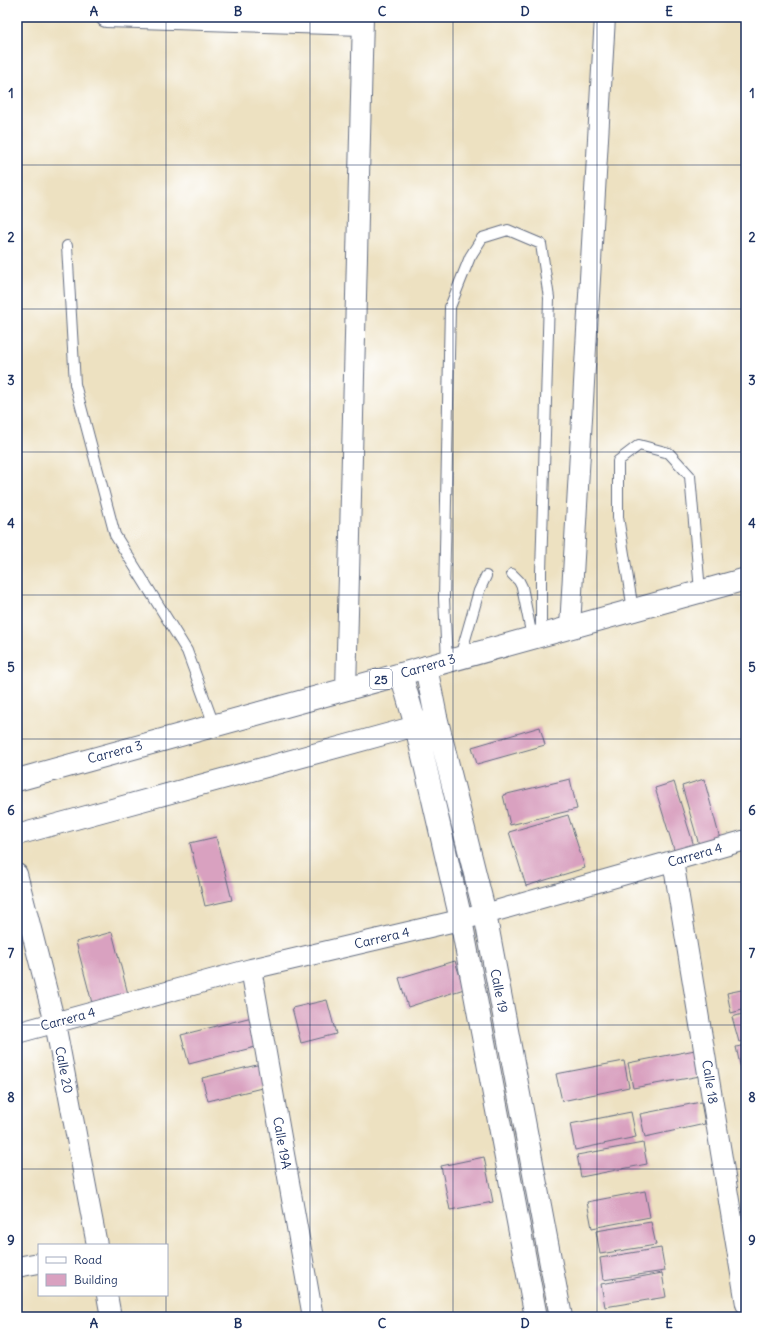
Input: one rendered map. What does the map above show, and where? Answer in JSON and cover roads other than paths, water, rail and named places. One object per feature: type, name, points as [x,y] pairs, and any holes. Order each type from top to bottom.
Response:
[{"type":"main road","name":"Carrera 3","points":[[17,780],[746,579]]},
{"type":"main road","name":"Calle 19","points":[[426,667],[426,721],[461,920],[536,1317]]},
{"type":"main road","name":"Calle 19","points":[[401,674],[426,721],[485,914],[560,1317]]},
{"type":"street","points":[[106,17],[362,21],[346,689]]},
{"type":"street","points":[[570,627],[605,17]]},
{"type":"street","points":[[17,835],[426,721]]},
{"type":"street","name":"Carrera 4","points":[[17,1033],[251,969],[485,914],[746,840]]},
{"type":"street","name":"Calle 18","points":[[673,861],[746,1304]]},
{"type":"street","name":"Calle 20","points":[[17,874],[55,1023],[97,1244]]},
{"type":"street","name":"Calle 19A","points":[[251,969],[313,1317]]},
{"type":"street","points":[[17,1267],[38,1263]]},
{"type":"street","points":[[107,1296],[111,1317]]},
{"type":"lane","points":[[454,659],[444,598],[450,307],[470,257],[482,238],[508,230],[541,244],[549,298],[541,572],[537,636]]},
{"type":"lane","points":[[67,246],[74,384],[115,535],[187,651],[214,725]]},
{"type":"lane","points":[[633,610],[618,517],[618,461],[639,445],[669,453],[690,476],[700,591]]},
{"type":"lane","points":[[512,574],[522,587],[537,636]]},
{"type":"lane","points":[[454,659],[486,576]]}]
